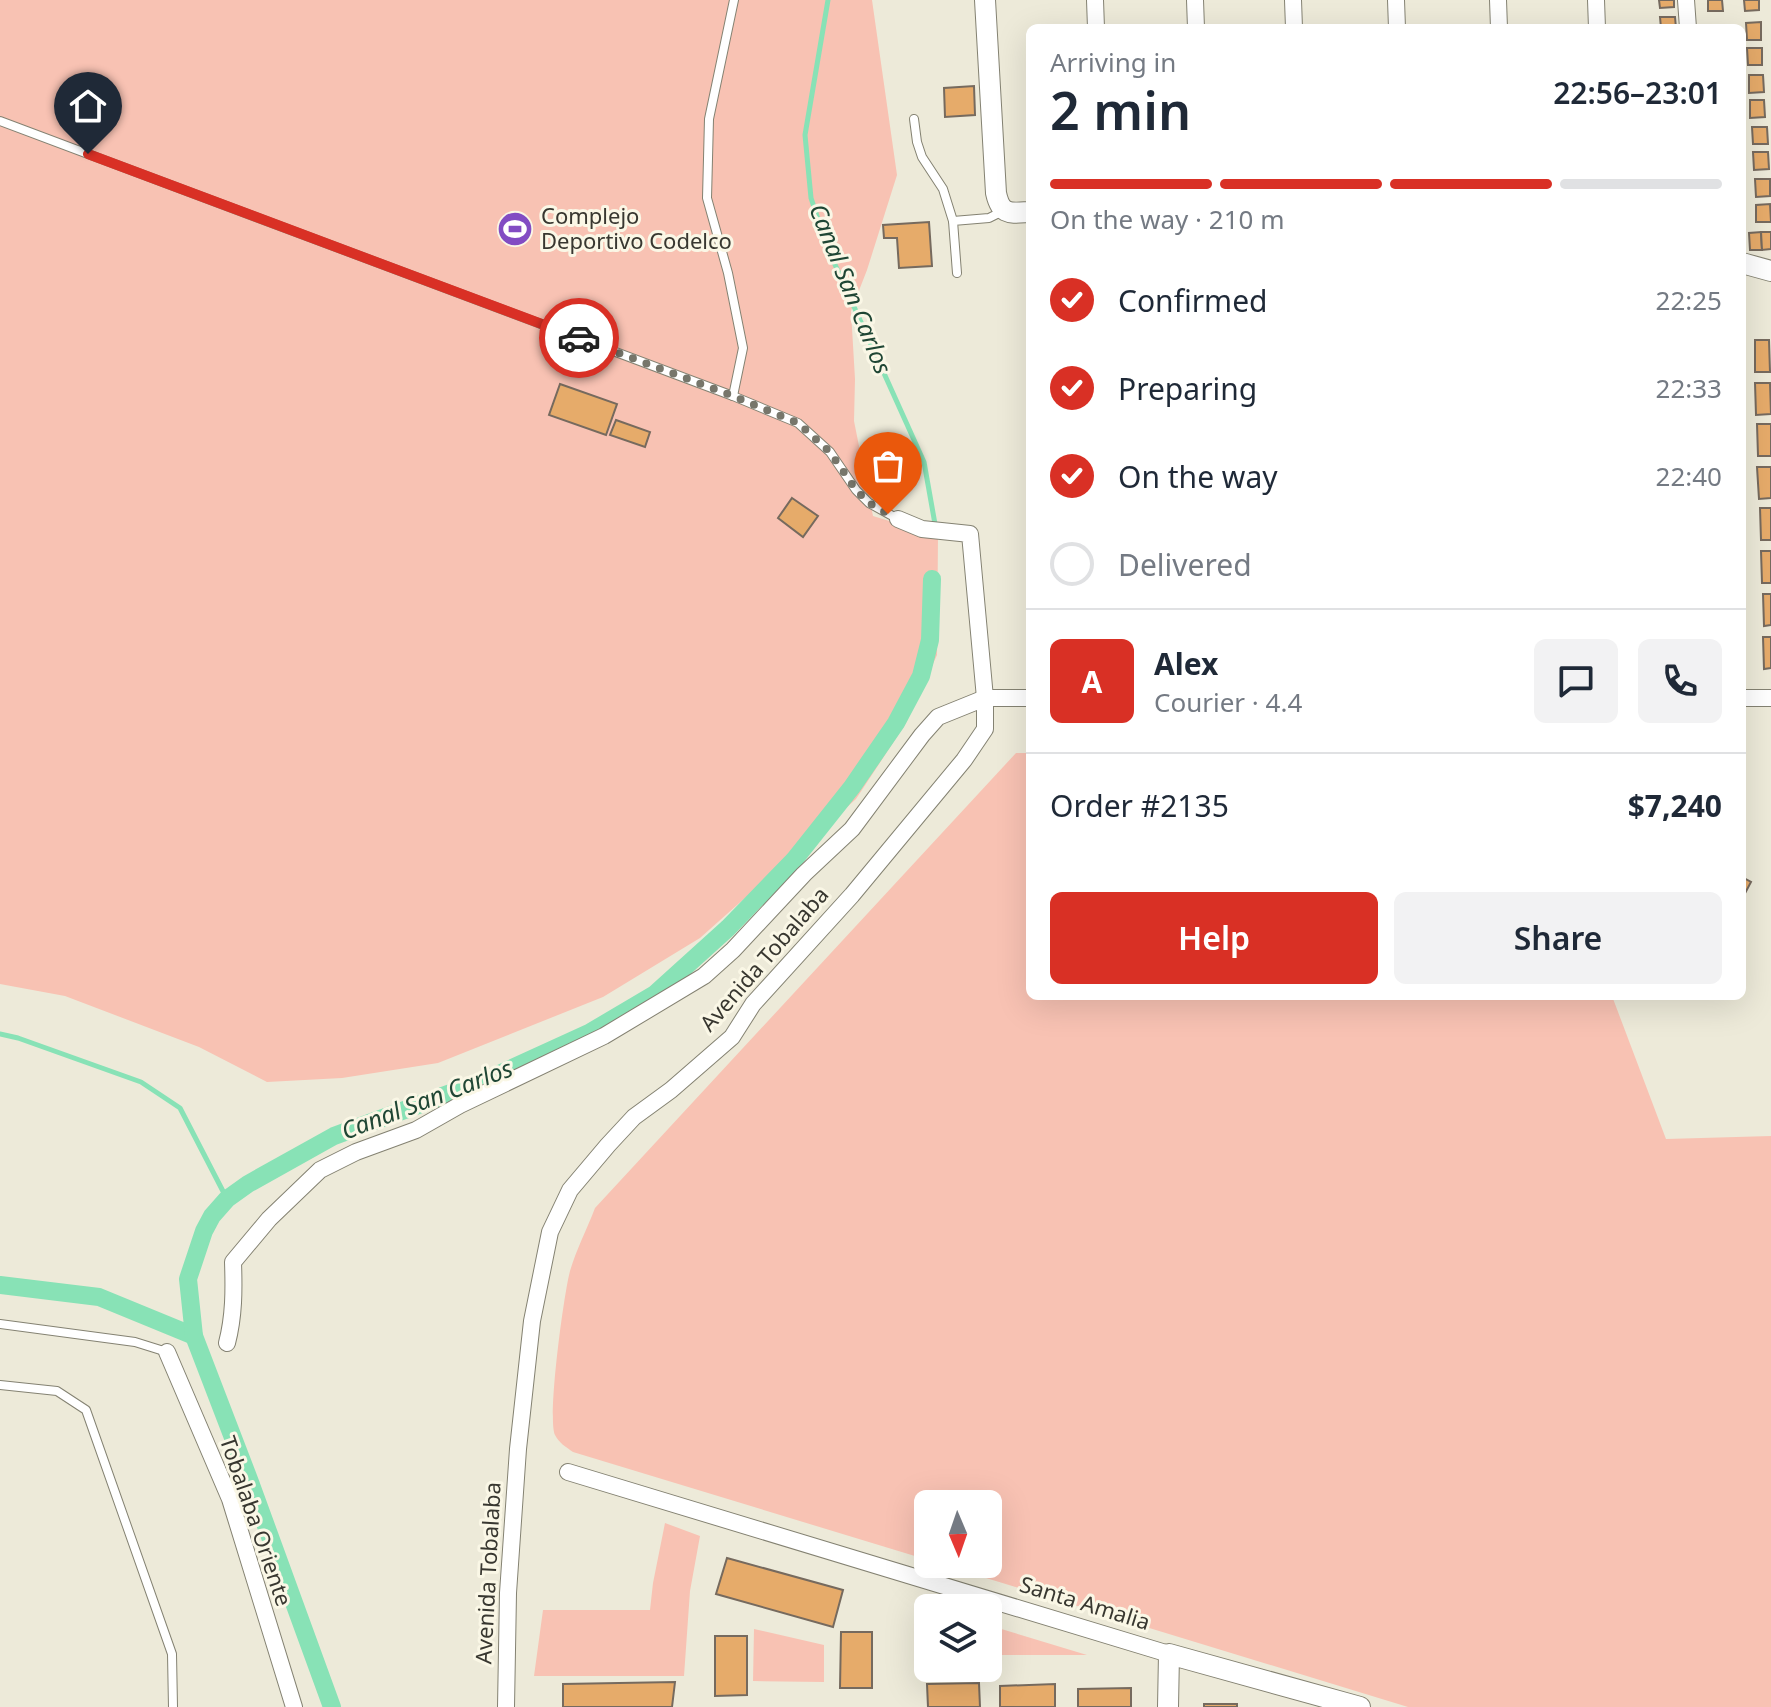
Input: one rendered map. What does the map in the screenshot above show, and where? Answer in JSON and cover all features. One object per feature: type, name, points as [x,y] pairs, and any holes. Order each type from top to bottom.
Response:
[{"type":"street","points":[[985,0],[998,204],[1004,211],[1026,212]]},
{"type":"street","points":[[1095,0],[1096,24]]},
{"type":"street","points":[[1195,0],[1196,24]]},
{"type":"street","points":[[1293,0],[1294,24]]},
{"type":"street","points":[[1396,0],[1397,24]]},
{"type":"street","points":[[1498,0],[1499,24]]},
{"type":"street","points":[[1596,0],[1597,24]]},
{"type":"street","points":[[1686,0],[1688,24]]},
{"type":"street","points":[[1746,264],[1771,271]]},
{"type":"street","name":"Avenida Tobalaba","points":[[506,1707],[508,1593],[526,1367],[550,1232],[570,1190],[634,1117],[671,1090],[732,1037],[753,1004],[852,895],[964,760],[985,729],[970,534],[922,529],[898,519]]},
{"type":"street","points":[[227,1343],[232,1326],[233,1262],[269,1219],[320,1170],[356,1152],[416,1130],[460,1105],[604,1036],[704,976],[852,829],[938,717],[985,698],[1026,698]]},
{"type":"street","points":[[1746,698],[1771,698]]},
{"type":"street","name":"Tobalaba Oriente","points":[[167,1352],[230,1499],[294,1707]]},
{"type":"street","name":"Santa Amalia","points":[[568,1472],[1169,1654],[1360,1707]]},
{"type":"street","points":[[1168,1707],[1169,1654]]},
{"type":"lane","points":[[733,396],[743,348],[728,273],[707,198],[709,119],[734,0]]},
{"type":"lane","points":[[914,119],[922,157],[943,189],[953,221],[957,273]]},
{"type":"lane","points":[[0,121],[798,423],[830,452],[856,490],[869,503],[898,519]]},
{"type":"lane","points":[[953,221],[989,218],[1004,211]]},
{"type":"lane","points":[[0,1324],[135,1342],[167,1352]]},
{"type":"lane","points":[[0,1385],[57,1391],[86,1410],[172,1654],[173,1707]]},
{"type":"shaded area","points":[[0,0],[872,0],[897,175],[851,311],[854,421],[873,516],[938,536],[937,655],[906,723],[856,799],[700,938],[603,997],[438,1063],[342,1078],[267,1082],[199,1047],[65,996],[0,984]]},
{"type":"shaded area","points":[[1016,753],[1026,753],[1026,1000],[1614,1000],[1666,1139],[1771,1136],[1771,1707],[1408,1707],[986,1578],[1002,1578],[1002,1490],[914,1490],[914,1556],[573,1452],[555,1435],[553,1424],[557,1355],[572,1263],[595,1208]]},
{"type":"shaded area","points":[[665,1523],[700,1536],[690,1591],[684,1676],[534,1676],[543,1610],[650,1610]]},
{"type":"shaded area","points":[[754,1629],[824,1645],[824,1682],[753,1681]]},
{"type":"shaded area","points":[[1002,1629],[1087,1655],[1002,1655]]},
{"type":"building","points":[[1659,0],[1674,0],[1674,7],[1660,8]]},
{"type":"building","points":[[1708,0],[1722,0],[1723,11],[1708,11]]},
{"type":"building","points":[[1744,0],[1759,0],[1759,10],[1745,11]]},
{"type":"building","points":[[1660,17],[1675,17],[1676,24],[1661,24]]},
{"type":"building","points":[[1761,22],[1761,40],[1747,40],[1746,23]]},
{"type":"building","points":[[1747,48],[1762,48],[1762,65],[1748,65]]},
{"type":"building","points":[[1749,75],[1763,75],[1764,92],[1749,93]]},
{"type":"building","points":[[974,86],[975,115],[945,117],[944,88]]},
{"type":"building","points":[[1750,100],[1764,100],[1765,117],[1750,118]]},
{"type":"building","points":[[1752,127],[1767,127],[1768,144],[1753,144]]},
{"type":"building","points":[[1753,152],[1768,152],[1769,169],[1754,170]]},
{"type":"building","points":[[1755,179],[1770,179],[1770,196],[1756,197]]},
{"type":"building","points":[[1770,204],[1771,222],[1756,222],[1756,205]]},
{"type":"building","points":[[929,222],[932,266],[899,268],[897,238],[884,238],[883,225]]},
{"type":"building","points":[[1761,232],[1762,250],[1750,250],[1749,233]]},
{"type":"building","points":[[1761,232],[1771,232],[1771,249],[1762,250]]},
{"type":"building","points":[[1755,340],[1769,340],[1770,372],[1755,372]]},
{"type":"building","points":[[1755,383],[1770,383],[1771,414],[1756,415]]},
{"type":"building","points":[[560,384],[617,404],[606,435],[549,415]]},
{"type":"building","points":[[616,420],[650,432],[645,447],[610,435]]},
{"type":"building","points":[[1757,424],[1771,424],[1771,456],[1758,456]]},
{"type":"building","points":[[1757,467],[1771,467],[1771,498],[1759,499]]},
{"type":"building","points":[[792,498],[818,516],[803,537],[778,518]]},
{"type":"building","points":[[1760,508],[1771,508],[1771,540],[1761,540]]},
{"type":"building","points":[[1761,551],[1771,551],[1771,583],[1762,583]]},
{"type":"building","points":[[1763,594],[1771,594],[1771,625],[1764,626]]},
{"type":"building","points":[[1763,637],[1771,637],[1771,668],[1764,669]]},
{"type":"building","points":[[727,1558],[843,1590],[833,1627],[716,1594]]},
{"type":"building","points":[[841,1632],[872,1632],[872,1688],[840,1688]]},
{"type":"building","points":[[715,1636],[747,1636],[747,1695],[715,1696]]},
{"type":"building","points":[[675,1682],[672,1707],[563,1707],[563,1684]]},
{"type":"building","points":[[979,1683],[980,1707],[928,1707],[927,1684]]},
{"type":"building","points":[[1055,1684],[1055,1707],[1000,1707],[1000,1686]]},
{"type":"building","points":[[1131,1688],[1131,1707],[1078,1707],[1078,1689]]},
{"type":"building","points":[[1204,1704],[1237,1704],[1237,1707],[1204,1707]]},
{"type":"waterway","name":"Canal San Carlos","points":[[828,0],[805,135],[811,198],[828,249],[924,462],[935,524]]},
{"type":"waterway","name":"Canal San Carlos","points":[[332,1707],[194,1336],[188,1279],[204,1231],[227,1199],[334,1136],[486,1080],[589,1033],[655,994],[728,928],[794,860],[852,787],[896,723],[921,676],[930,640],[932,579]]},
{"type":"waterway","points":[[0,1034],[141,1082],[180,1108],[227,1199]]},
{"type":"waterway","points":[[0,1285],[99,1297],[194,1336]]},
{"type":"way so far","points":[[579,338],[798,423],[830,452],[856,490],[869,503],[888,514]]},
{"type":"place","name":"Complejo Deportivo Codelco","points":[[515,229]]},
{"type":"route","points":[[88,154],[579,338]]}]
